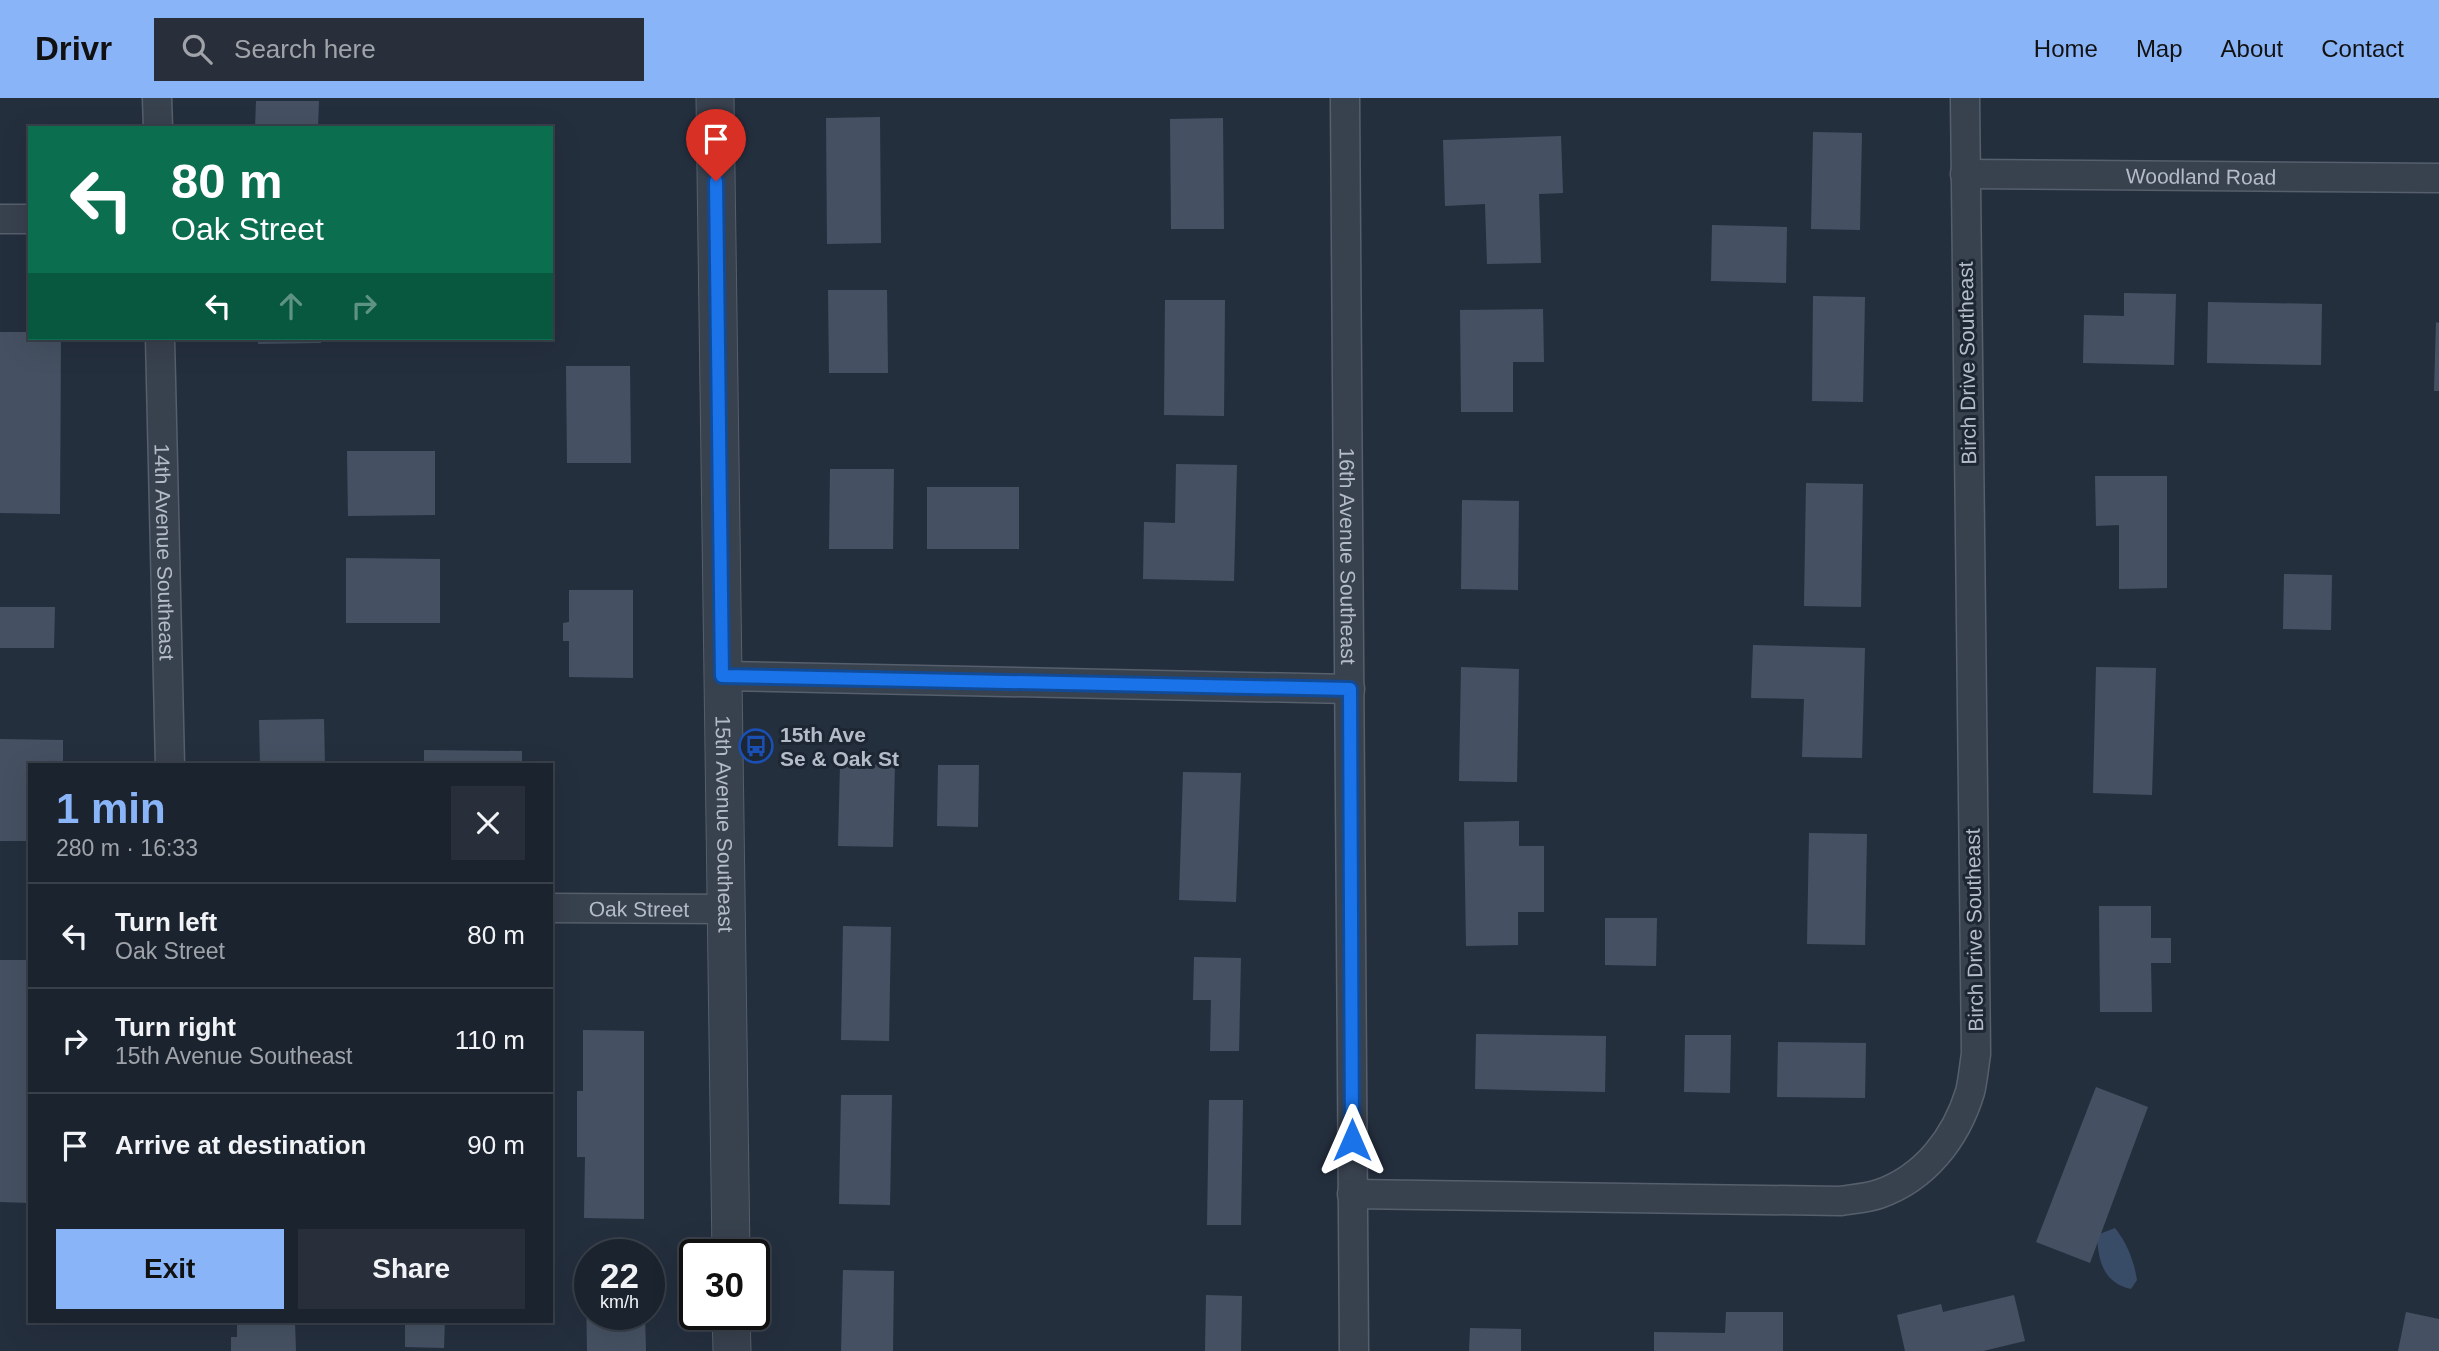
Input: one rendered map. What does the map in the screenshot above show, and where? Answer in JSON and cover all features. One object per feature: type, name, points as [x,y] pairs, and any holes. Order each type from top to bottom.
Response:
[{"type":"street","points":[[157,98],[158,126]]},
{"type":"street","name":"15th Avenue Southeast","points":[[715,98],[731,1239]]},
{"type":"street","name":"16th Avenue Southeast","points":[[1345,98],[1354,1351]]},
{"type":"street","name":"Birch Drive Southeast","points":[[1352,1194],[1841,1201],[1878,1195],[1909,1179],[1934,1159],[1954,1128],[1969,1092],[1976,1054],[1965,98]]},
{"type":"street","name":"Woodland Road","points":[[1965,174],[2439,178]]},
{"type":"street","points":[[0,219],[28,219]]},
{"type":"street","name":"14th Avenue Southeast","points":[[160,340],[170,763]]},
{"type":"street","points":[[722,676],[1350,689]]},
{"type":"street","name":"Oak Street","points":[[553,908],[726,909]]},
{"type":"street","points":[[731,1330],[732,1351]]},
{"type":"water","points":[[2115,1228],[2134,1266],[2137,1280],[2131,1289],[2114,1282],[2101,1261],[2097,1235]]},
{"type":"building","points":[[256,101],[319,101],[318,126],[255,126]]},
{"type":"building","points":[[880,117],[881,243],[827,244],[826,118]]},
{"type":"building","points":[[1223,118],[1224,229],[1171,229],[1170,119]]},
{"type":"building","points":[[1813,132],[1862,133],[1860,230],[1811,229]]},
{"type":"building","points":[[1561,136],[1563,193],[1539,194],[1541,263],[1487,264],[1485,204],[1445,206],[1443,140]]},
{"type":"building","points":[[1712,225],[1787,227],[1786,283],[1711,281]]},
{"type":"building","points":[[828,290],[887,290],[888,373],[829,373]]},
{"type":"building","points":[[2124,293],[2176,294],[2174,365],[2083,363],[2084,315],[2124,316]]},
{"type":"building","points":[[1813,296],[1865,297],[1863,402],[1812,401]]},
{"type":"building","points":[[1165,300],[1225,300],[1224,416],[1164,415]]},
{"type":"building","points":[[2208,302],[2322,304],[2321,365],[2207,363]]},
{"type":"building","points":[[1543,309],[1544,362],[1513,362],[1513,412],[1461,412],[1460,310]]},
{"type":"building","points":[[2436,322],[2439,323],[2439,391],[2434,391]]},
{"type":"building","points":[[0,332],[28,332],[28,340],[61,340],[60,514],[0,513]]},
{"type":"building","points":[[258,340],[321,340],[321,343],[258,344]]},
{"type":"building","points":[[566,366],[630,366],[631,463],[567,463]]},
{"type":"building","points":[[347,451],[435,451],[435,515],[348,516]]},
{"type":"building","points":[[1176,464],[1237,465],[1234,581],[1143,579],[1144,522],[1175,523]]},
{"type":"building","points":[[830,469],[894,469],[893,549],[829,549]]},
{"type":"building","points":[[2095,476],[2167,476],[2167,588],[2119,589],[2119,525],[2096,526]]},
{"type":"building","points":[[1806,483],[1863,484],[1861,607],[1804,606]]},
{"type":"building","points":[[927,487],[1019,487],[1019,549],[927,549]]},
{"type":"building","points":[[1462,500],[1519,501],[1518,590],[1461,589]]},
{"type":"building","points":[[346,558],[440,559],[440,623],[346,623]]},
{"type":"building","points":[[2284,574],[2332,575],[2331,630],[2283,629]]},
{"type":"building","points":[[569,590],[633,590],[633,678],[569,677],[569,641],[563,641],[563,623],[569,622]]},
{"type":"building","points":[[0,607],[55,607],[54,648],[0,648]]},
{"type":"building","points":[[1753,645],[1865,648],[1862,758],[1802,757],[1804,699],[1751,698]]},
{"type":"building","points":[[1461,667],[1519,669],[1517,782],[1459,781]]},
{"type":"building","points":[[2096,667],[2156,668],[2152,795],[2093,793]]},
{"type":"building","points":[[324,719],[325,763],[260,763],[259,720]]},
{"type":"building","points":[[0,739],[63,740],[63,763],[28,763],[28,841],[0,841]]},
{"type":"building","points":[[424,750],[522,751],[522,763],[424,763]]},
{"type":"building","points":[[840,764],[895,765],[893,847],[838,846]]},
{"type":"building","points":[[938,765],[979,765],[978,827],[937,826]]},
{"type":"building","points":[[1183,772],[1241,773],[1236,902],[1179,900]]},
{"type":"building","points":[[1519,821],[1519,846],[1544,846],[1544,912],[1518,912],[1518,945],[1466,946],[1464,822]]},
{"type":"building","points":[[1809,833],[1867,834],[1865,945],[1807,944]]},
{"type":"building","points":[[2099,906],[2151,906],[2151,938],[2171,938],[2171,963],[2151,963],[2152,1012],[2100,1012]]},
{"type":"building","points":[[1605,918],[1657,918],[1656,966],[1605,965]]},
{"type":"building","points":[[843,926],[891,927],[889,1041],[841,1040]]},
{"type":"building","points":[[1194,957],[1241,958],[1239,1051],[1210,1051],[1211,1000],[1193,1000]]},
{"type":"building","points":[[0,960],[28,960],[28,1203],[0,1202]]},
{"type":"building","points":[[583,1030],[644,1031],[644,1219],[584,1218],[585,1157],[577,1157],[577,1091],[583,1091]]},
{"type":"building","points":[[1476,1034],[1606,1036],[1605,1092],[1475,1089]]},
{"type":"building","points":[[1685,1035],[1731,1035],[1730,1093],[1684,1092]]},
{"type":"building","points":[[1778,1042],[1866,1043],[1865,1098],[1777,1097]]},
{"type":"building","points":[[2096,1087],[2148,1107],[2090,1263],[2036,1242]]},
{"type":"building","points":[[841,1095],[892,1095],[890,1205],[839,1204]]},
{"type":"building","points":[[1209,1100],[1243,1100],[1241,1225],[1207,1225]]},
{"type":"building","points":[[843,1270],[894,1271],[893,1351],[841,1351]]},
{"type":"building","points":[[1206,1295],[1242,1296],[1241,1351],[1205,1351]]},
{"type":"building","points":[[2014,1295],[2025,1341],[1983,1351],[1905,1351],[1897,1315],[1941,1304],[1943,1312]]},
{"type":"building","points":[[1726,1312],[1783,1312],[1783,1351],[1654,1351],[1654,1332],[1725,1333]]},
{"type":"building","points":[[2406,1312],[2439,1319],[2439,1351],[2398,1351]]},
{"type":"building","points":[[237,1323],[295,1323],[296,1351],[231,1351],[231,1337],[237,1337]]},
{"type":"building","points":[[405,1323],[445,1323],[444,1348],[405,1347]]},
{"type":"building","points":[[1470,1328],[1521,1329],[1521,1351],[1469,1351]]},
{"type":"building","points":[[587,1330],[645,1330],[646,1351],[587,1351]]},
{"type":"place","name":"15th Ave Se & Oak St","points":[[756,746]]},
{"type":"route","points":[[716,181],[722,676],[1350,689],[1352,1140]]}]
